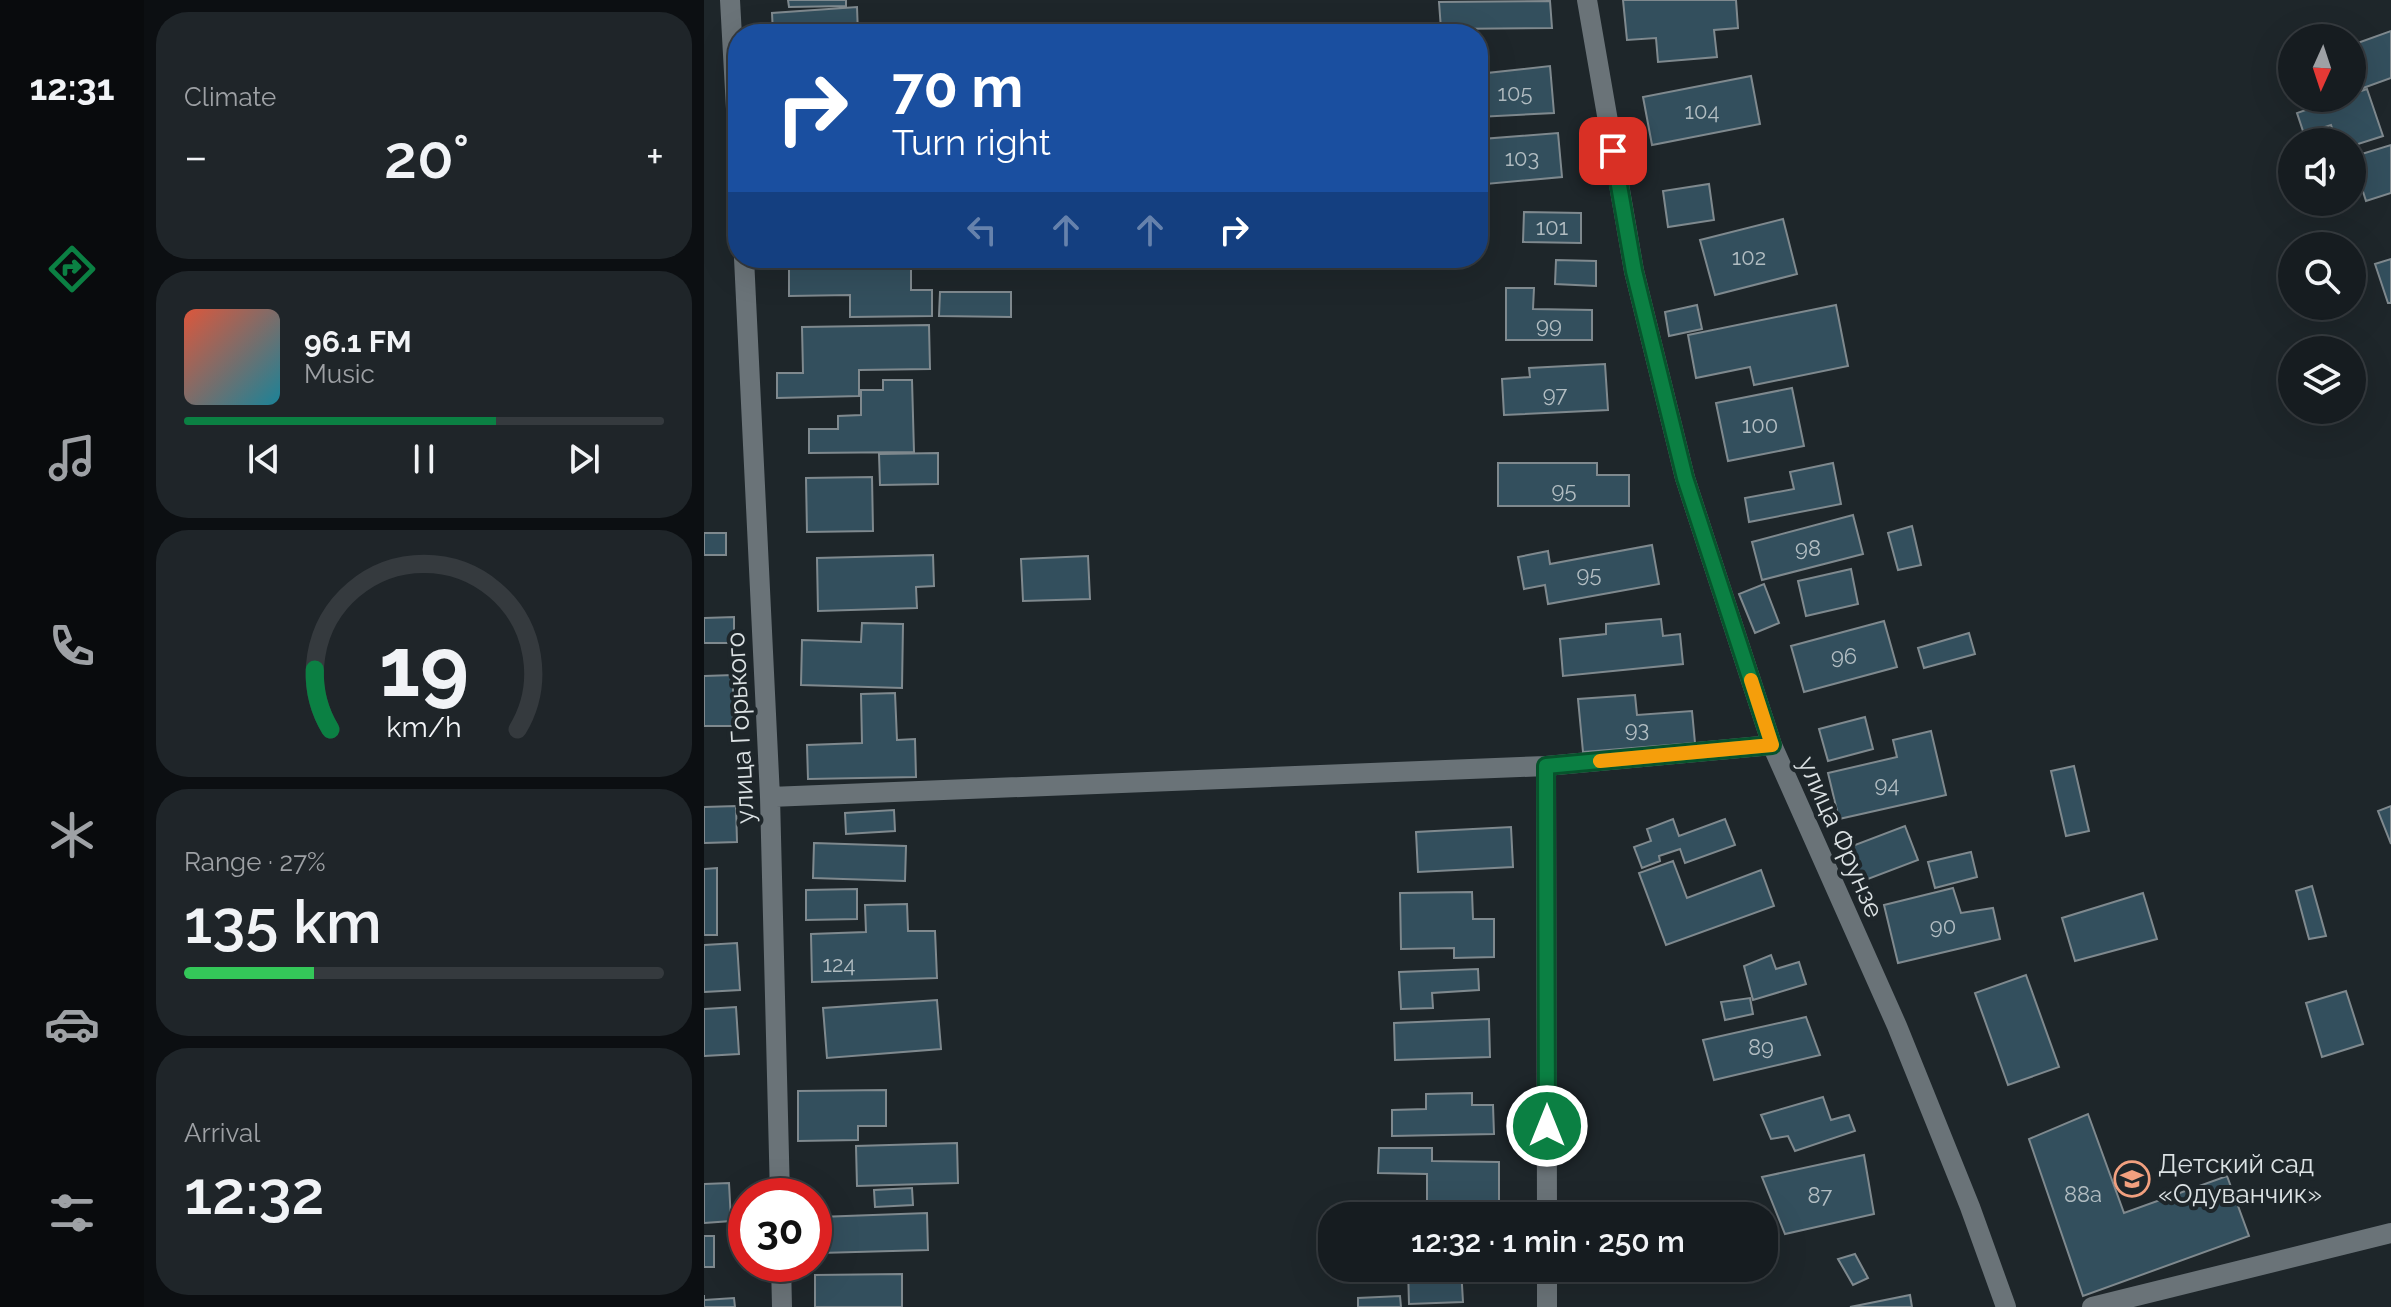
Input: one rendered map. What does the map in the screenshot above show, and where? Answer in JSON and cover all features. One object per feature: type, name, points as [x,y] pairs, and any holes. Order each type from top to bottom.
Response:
[{"type":"street","points":[[730,0],[731,24]]},
{"type":"street","name":"улица Фрунзе","points":[[1587,0],[1634,271],[1685,478],[1772,745],[1897,1026],[1970,1207],[2006,1307]]},
{"type":"street","name":"улица Горького","points":[[744,268],[770,797],[780,1178]]},
{"type":"street","points":[[770,797],[1546,766],[1772,745]]},
{"type":"street","points":[[1546,766],[1547,1202]]},
{"type":"street","points":[[2092,1307],[2391,1233]]},
{"type":"street","points":[[781,1282],[782,1307]]},
{"type":"street","points":[[1547,1282],[1547,1307]]},
{"type":"building","points":[[788,0],[846,0],[846,6],[789,7]]},
{"type":"building","points":[[1623,0],[1736,0],[1738,28],[1714,30],[1717,57],[1658,62],[1656,38],[1627,40]]},
{"type":"building","points":[[1550,1],[1552,28],[1488,29],[1488,24],[1441,24],[1439,2]]},
{"type":"building","points":[[857,7],[858,24],[773,24],[772,13]]},
{"type":"building","points":[[2391,31],[2391,78],[2366,87],[2366,40]]},
{"type":"building","points":[[1550,66],[1554,113],[1488,116],[1488,73]]},
{"type":"building","points":[[1751,76],[1760,124],[1652,145],[1643,97]]},
{"type":"building","points":[[2366,89],[2383,136],[2366,141],[2366,128],[2332,128],[2331,125],[2302,128],[2297,113],[2300,112],[2366,112]]},
{"type":"building","points":[[1558,133],[1562,177],[1488,184],[1488,139]]},
{"type":"building","points":[[2391,145],[2391,193],[2366,201],[2366,153]]},
{"type":"building","points":[[1709,184],[1714,220],[1668,227],[1663,191]]},
{"type":"building","points":[[1524,212],[1581,213],[1581,243],[1523,242]]},
{"type":"building","points":[[1783,219],[1797,274],[1715,295],[1700,240]]},
{"type":"building","points":[[2391,259],[2391,303],[2388,303],[2375,264]]},
{"type":"building","points":[[1556,260],[1596,261],[1596,286],[1555,284]]},
{"type":"building","points":[[789,268],[911,268],[911,290],[932,290],[932,316],[850,317],[850,295],[789,296]]},
{"type":"building","points":[[1506,288],[1534,288],[1533,309],[1592,310],[1592,340],[1506,340]]},
{"type":"building","points":[[940,292],[1011,292],[1011,317],[939,316]]},
{"type":"building","points":[[1697,305],[1702,329],[1669,336],[1665,312]]},
{"type":"building","points":[[1836,305],[1848,366],[1754,385],[1750,367],[1696,378],[1688,335]]},
{"type":"building","points":[[929,325],[930,369],[859,370],[859,396],[777,398],[777,373],[803,373],[802,327]]},
{"type":"building","points":[[1605,364],[1608,410],[1504,415],[1502,379],[1530,377],[1529,368]]},
{"type":"building","points":[[883,380],[912,380],[914,452],[809,453],[809,429],[838,429],[838,416],[861,415],[861,390],[883,390]]},
{"type":"building","points":[[1792,388],[1804,446],[1728,461],[1716,403]]},
{"type":"building","points":[[938,453],[938,484],[880,485],[879,454]]},
{"type":"building","points":[[1498,463],[1597,463],[1597,475],[1629,475],[1629,506],[1498,506]]},
{"type":"building","points":[[1833,463],[1841,504],[1749,522],[1745,498],[1794,489],[1790,472]]},
{"type":"building","points":[[872,477],[873,531],[807,532],[806,478]]},
{"type":"building","points":[[1853,515],[1863,554],[1762,580],[1752,542]]},
{"type":"building","points":[[1912,526],[1921,565],[1898,570],[1888,533]]},
{"type":"building","points":[[704,533],[726,533],[726,555],[704,555]]},
{"type":"building","points":[[1652,545],[1659,584],[1548,604],[1545,585],[1524,589],[1518,557],[1548,551],[1550,564]]},
{"type":"building","points":[[933,555],[934,586],[916,587],[917,608],[818,611],[817,558]]},
{"type":"building","points":[[1088,556],[1090,599],[1023,601],[1021,559]]},
{"type":"building","points":[[1851,569],[1858,604],[1806,616],[1798,581]]},
{"type":"building","points":[[1764,584],[1779,623],[1755,633],[1739,594]]},
{"type":"building","points":[[734,617],[734,643],[704,643],[704,618]]},
{"type":"building","points":[[1661,619],[1663,636],[1680,634],[1683,664],[1563,676],[1560,639],[1606,634],[1606,624]]},
{"type":"building","points":[[1884,621],[1897,667],[1804,692],[1791,646]]},
{"type":"building","points":[[862,623],[903,624],[902,688],[801,685],[802,640],[861,642]]},
{"type":"building","points":[[1969,633],[1975,654],[1924,668],[1918,648]]},
{"type":"building","points":[[733,675],[733,726],[704,726],[704,676]]},
{"type":"building","points":[[895,693],[897,740],[915,739],[916,777],[808,779],[807,745],[862,743],[861,694]]},
{"type":"building","points":[[1635,695],[1637,715],[1692,711],[1695,743],[1583,752],[1578,699]]},
{"type":"building","points":[[1865,717],[1873,749],[1828,761],[1819,729]]},
{"type":"building","points":[[1931,731],[1946,795],[1839,819],[1828,773],[1897,757],[1893,740]]},
{"type":"building","points":[[2074,766],[2089,831],[2066,836],[2051,771]]},
{"type":"building","points":[[736,806],[737,842],[704,843],[704,807]]},
{"type":"building","points":[[2391,806],[2391,844],[2378,811]]},
{"type":"building","points":[[894,810],[895,831],[846,834],[845,813]]},
{"type":"building","points":[[1673,819],[1679,836],[1725,819],[1735,845],[1685,863],[1680,849],[1659,856],[1660,861],[1642,868],[1634,847],[1651,841],[1647,829]]},
{"type":"building","points":[[1905,826],[1918,860],[1860,882],[1847,848]]},
{"type":"building","points":[[1511,827],[1513,867],[1418,872],[1416,832]]},
{"type":"building","points":[[814,843],[906,846],[905,881],[813,878]]},
{"type":"building","points":[[1971,852],[1977,877],[1935,888],[1928,862]]},
{"type":"building","points":[[1673,861],[1687,898],[1761,870],[1774,906],[1666,945],[1639,873]]},
{"type":"building","points":[[717,868],[717,935],[704,935],[704,869]]},
{"type":"building","points":[[2312,886],[2326,936],[2309,939],[2296,891]]},
{"type":"building","points":[[1953,888],[1961,913],[1993,908],[2000,939],[1898,963],[1884,905]]},
{"type":"building","points":[[857,889],[857,919],[806,920],[806,890]]},
{"type":"building","points":[[1472,892],[1473,919],[1494,919],[1494,957],[1454,958],[1454,948],[1401,949],[1400,893]]},
{"type":"building","points":[[2143,893],[2157,939],[2075,961],[2062,918]]},
{"type":"building","points":[[907,904],[908,931],[935,931],[937,978],[812,982],[811,934],[866,932],[865,905]]},
{"type":"building","points":[[737,943],[740,990],[704,992],[704,945]]},
{"type":"building","points":[[1771,955],[1776,969],[1799,962],[1806,984],[1753,1000],[1744,966]]},
{"type":"building","points":[[1478,969],[1479,990],[1432,993],[1433,1008],[1401,1009],[1399,972]]},
{"type":"building","points":[[2026,975],[2059,1067],[2008,1085],[1975,993]]},
{"type":"building","points":[[2346,991],[2363,1044],[2322,1057],[2306,1003]]},
{"type":"building","points":[[1750,998],[1753,1014],[1725,1020],[1721,1002]]},
{"type":"building","points":[[937,1000],[941,1049],[827,1058],[823,1008]]},
{"type":"building","points":[[736,1007],[739,1054],[704,1056],[704,1009]]},
{"type":"building","points":[[1806,1017],[1820,1055],[1714,1080],[1703,1040]]},
{"type":"building","points":[[1489,1019],[1490,1057],[1395,1060],[1394,1023]]},
{"type":"building","points":[[886,1090],[886,1126],[858,1126],[858,1140],[798,1141],[798,1091]]},
{"type":"building","points":[[1472,1093],[1472,1105],[1493,1105],[1494,1134],[1392,1136],[1392,1110],[1426,1109],[1426,1094]]},
{"type":"building","points":[[1823,1097],[1831,1120],[1849,1115],[1855,1131],[1795,1151],[1788,1136],[1771,1139],[1761,1115]]},
{"type":"building","points":[[2088,1114],[2124,1213],[2227,1176],[2249,1236],[2083,1296],[2029,1139]]},
{"type":"building","points":[[957,1143],[958,1183],[857,1186],[856,1146]]},
{"type":"building","points":[[1379,1148],[1432,1148],[1432,1161],[1499,1162],[1499,1202],[1427,1202],[1427,1174],[1378,1173]]},
{"type":"building","points":[[1864,1155],[1874,1214],[1785,1234],[1778,1217],[1778,1202],[1772,1202],[1762,1177]]},
{"type":"building","points":[[728,1183],[728,1221],[704,1223],[704,1184]]},
{"type":"building","points":[[912,1188],[913,1205],[875,1207],[874,1190]]},
{"type":"building","points":[[927,1213],[928,1250],[832,1253],[832,1217]]},
{"type":"building","points":[[704,1236],[714,1236],[714,1267],[704,1267]]},
{"type":"building","points":[[1855,1254],[1868,1278],[1853,1285],[1838,1259]]},
{"type":"building","points":[[902,1274],[902,1307],[815,1307],[815,1282],[832,1282],[832,1275]]},
{"type":"building","points":[[1408,1282],[1462,1282],[1463,1302],[1409,1304]]},
{"type":"building","points":[[1910,1295],[1912,1307],[1850,1307]]},
{"type":"building","points":[[1400,1296],[1401,1307],[1358,1307],[1358,1298]]},
{"type":"building","points":[[734,1298],[735,1307],[704,1307],[704,1300]]},
{"type":"slow traffic","points":[[1600,761],[1772,745],[1751,680]]},
{"type":"place","name":"Детский сад «Одуванчик»","points":[[2132,1179]]},
{"type":"route","points":[[1547,1126],[1546,766],[1772,745],[1685,478],[1634,271],[1613,151]]}]
